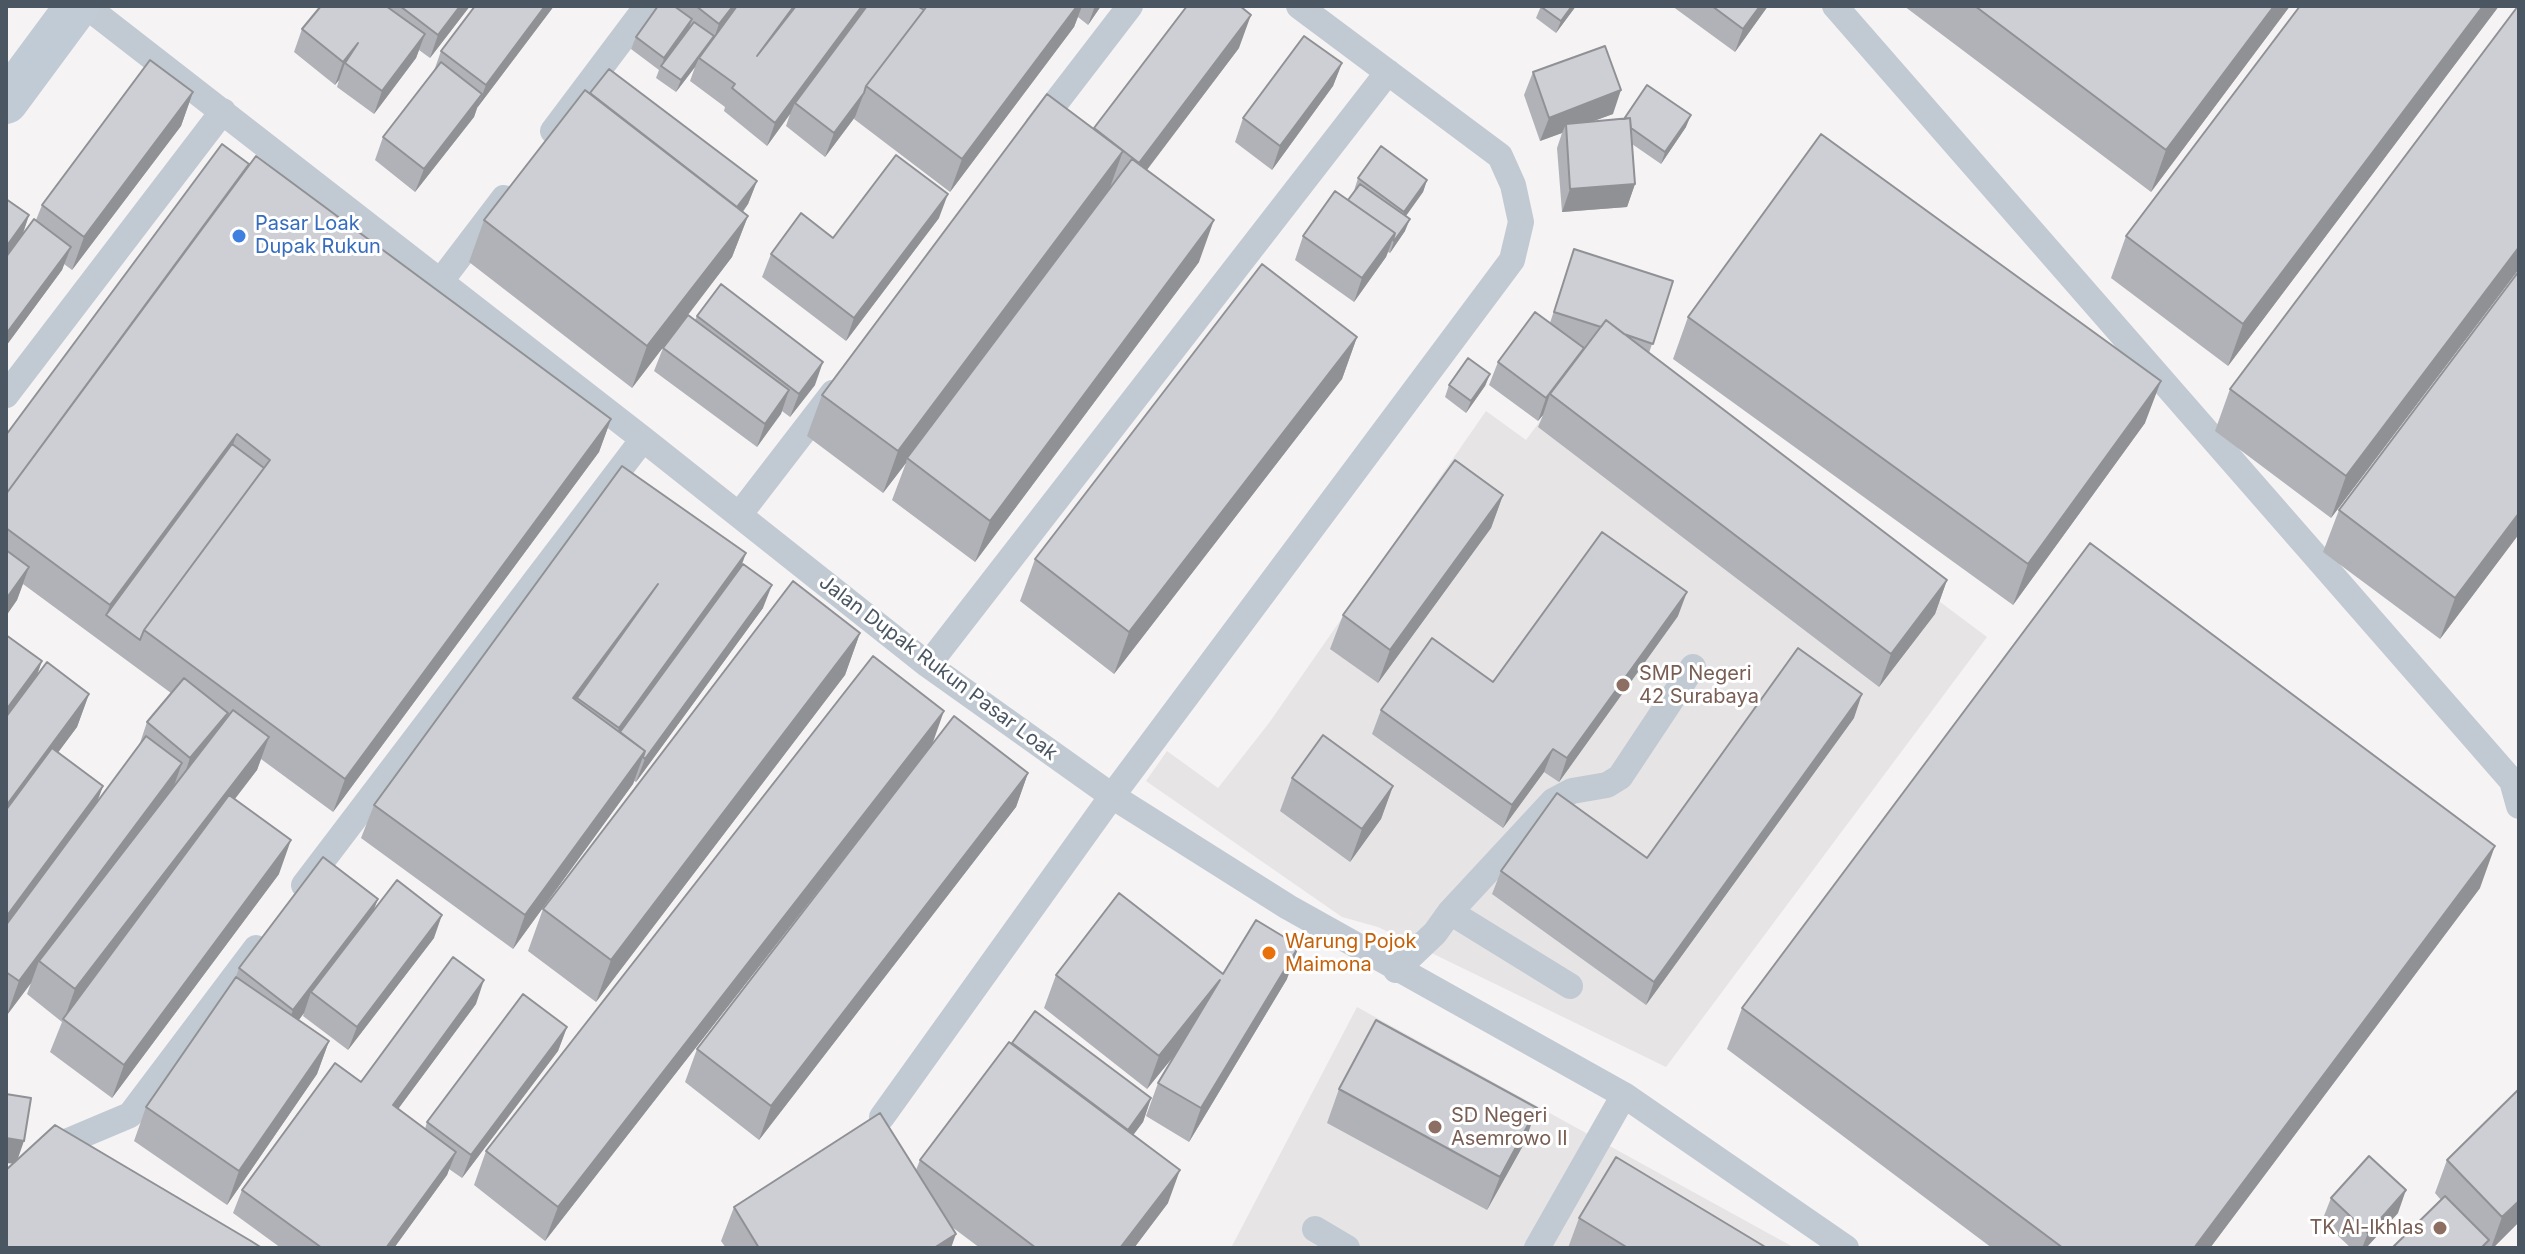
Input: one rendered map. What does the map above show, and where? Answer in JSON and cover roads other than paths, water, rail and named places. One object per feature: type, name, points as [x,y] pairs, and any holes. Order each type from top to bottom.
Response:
[{"type":"main road","points":[[6,102],[77,6]]},
{"type":"lane","name":"Jalan Dupak Rukun Pasar Loak","points":[[86,6],[928,665],[1112,796],[1288,907],[1624,1095],[1846,1248]]},
{"type":"lane","points":[[534,157],[647,6]]},
{"type":"lane","points":[[1025,142],[1130,6]]},
{"type":"lane","points":[[882,1117],[1112,796],[1512,260],[1521,222],[1513,185],[1500,156],[1299,6]]},
{"type":"lane","points":[[1835,6],[2512,781],[2519,806]]},
{"type":"lane","points":[[928,665],[1388,72]]},
{"type":"lane","points":[[6,395],[223,111]]},
{"type":"lane","points":[[440,282],[516,182]]},
{"type":"lane","points":[[739,515],[844,378]]},
{"type":"lane","points":[[292,902],[643,439]]},
{"type":"lane","points":[[1396,970],[1435,933],[1450,912],[1553,801],[1572,791],[1607,785],[1620,777],[1693,667]]},
{"type":"lane","points":[[1450,912],[1570,986]]},
{"type":"lane","points":[[47,1150],[130,1115],[273,927]]},
{"type":"lane","points":[[1537,1248],[1624,1095]]},
{"type":"lane","points":[[1315,1229],[1347,1248]]},
{"type":"place","name":"Pasar Loak Dupak Rukun","points":[[239,236]]},
{"type":"place","name":"SMP Negeri 42 Surabaya","points":[[1623,685]]},
{"type":"place","name":"Warung Pojok Maimona","points":[[1269,953]]},
{"type":"place","name":"SD Negeri Asemrowo II","points":[[1435,1127]]},
{"type":"place","name":"TK Al-Ikhlas","points":[[2440,1228]]}]
